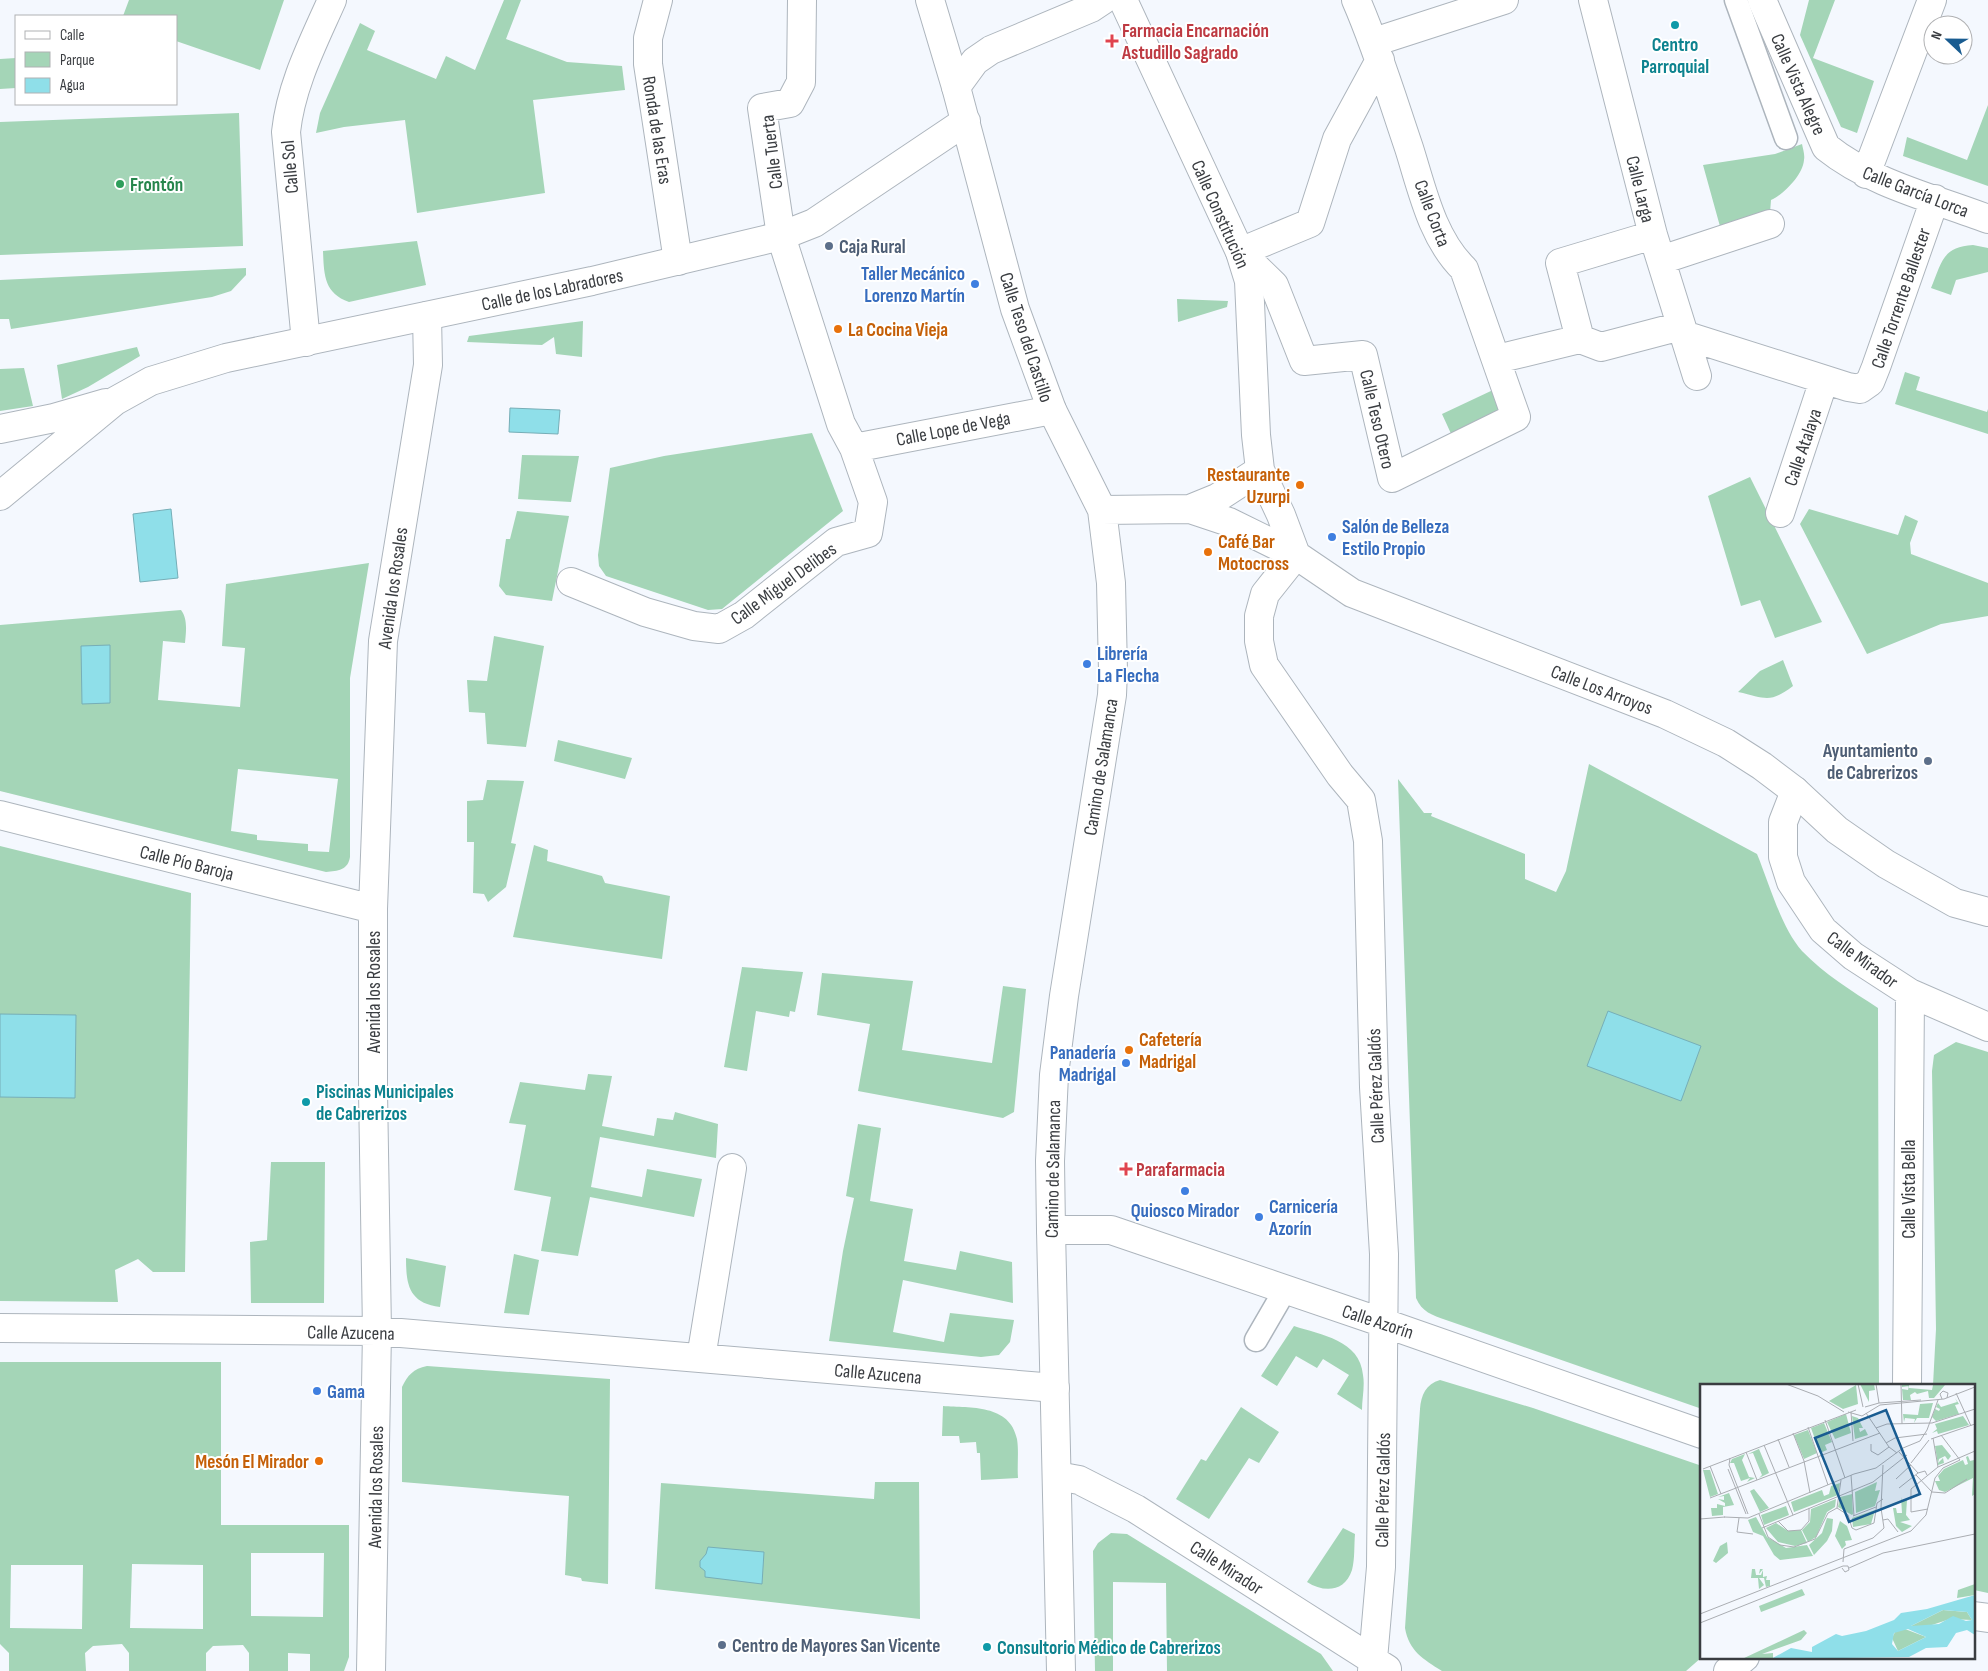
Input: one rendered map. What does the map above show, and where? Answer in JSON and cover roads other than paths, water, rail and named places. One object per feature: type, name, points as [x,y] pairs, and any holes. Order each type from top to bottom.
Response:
[{"type":"street","name":"Calle Sol","points":[[306,342],[286,132],[288,106],[294,86],[332,0]]},
{"type":"street","name":"Ronda de las Eras","points":[[658,0],[648,38],[648,64],[678,261]]},
{"type":"street","name":"Calle Tuerta","points":[[781,236],[762,108],[790,103],[801,82],[802,0]]},
{"type":"street","name":"Calle Teso del Castillo","points":[[930,0],[966,121],[1015,309],[1052,410],[1102,510],[1111,583],[1113,671]]},
{"type":"street","points":[[956,87],[975,61],[991,50],[1091,8],[1103,0]]},
{"type":"street","name":"Calle Constitución","points":[[1123,0],[1240,252],[1249,281],[1256,435],[1260,470],[1281,515],[1296,555]]},
{"type":"street","name":"Calle Corta","points":[[1356,0],[1377,51],[1430,211],[1449,254],[1464,269],[1497,359]]},
{"type":"street","points":[[1240,252],[1310,223],[1337,139],[1377,51],[1504,0]]},
{"type":"street","name":"Calle Larga","points":[[1592,0],[1657,248],[1697,376]]},
{"type":"street","name":"Calle Vista Alegre","points":[[1762,0],[1826,147],[1855,168]]},
{"type":"street","points":[[1855,168],[1932,0]]},
{"type":"street","name":"Calle de los Labradores","points":[[0,496],[115,401],[151,381],[226,358],[678,261],[781,236],[814,223],[966,121]]},
{"type":"street","name":"Calle García Lorca","points":[[1855,168],[1988,219]]},
{"type":"street","name":"Calle Torrente Ballester","points":[[1683,331],[1824,380],[1860,389],[1870,382],[1935,199]]},
{"type":"street","points":[[1580,339],[1560,263],[1657,248],[1770,224]]},
{"type":"street","name":"Calle Miguel Delibes","points":[[571,582],[645,612],[694,626],[720,629],[744,615],[836,542],[868,533],[873,502],[854,448],[841,424],[781,236]]},
{"type":"street","name":"Calle Teso Otero","points":[[1240,252],[1274,285],[1304,361],[1363,356],[1392,478],[1516,417],[1497,359]]},
{"type":"street","name":"Avenida los Rosales","points":[[371,1671],[377,1331],[373,1091],[373,909],[383,641],[428,365],[427,316]]},
{"type":"street","points":[[1497,359],[1580,339],[1601,347],[1683,331]]},
{"type":"street","name":"Calle Atalaya","points":[[1780,514],[1824,380]]},
{"type":"street","name":"Calle de los Labradores","points":[[0,429],[54,418],[115,401]]},
{"type":"street","name":"Calle Lope de Vega","points":[[854,448],[1052,410]]},
{"type":"street","name":"Calle Los Arroyos","points":[[1190,509],[1217,498],[1260,470]]},
{"type":"street","name":"Calle Los Arroyos","points":[[1102,510],[1190,509],[1228,522],[1296,555],[1352,593],[1665,714],[1726,743],[1762,766],[1794,791],[1837,830],[1886,864],[1955,903],[1988,912]]},
{"type":"street","name":"Calle Pérez Galdós","points":[[1296,555],[1265,594],[1259,616],[1259,641],[1264,665],[1340,775],[1361,800],[1368,841],[1374,1087],[1384,1254],[1379,1667]]},
{"type":"street","name":"Camino de Salamanca","points":[[1061,1671],[1050,1161],[1054,1075],[1064,996],[1112,695],[1113,671]]},
{"type":"street","name":"Calle Mirador","points":[[1794,791],[1783,822],[1783,857],[1791,882],[1823,930],[1853,956],[1910,993],[1988,1027]]},
{"type":"street","name":"Calle Pío Baroja","points":[[0,815],[373,909]]},
{"type":"street","name":"Calle Vista Bella","points":[[1907,1384],[1910,993]]},
{"type":"street","points":[[701,1358],[732,1168]]},
{"type":"street","name":"Calle Azorín","points":[[1051,1230],[1111,1230],[1384,1322],[1700,1433]]},
{"type":"street","name":"Calle Azucena","points":[[0,1328],[377,1331],[1055,1388]]},
{"type":"street","name":"Calle Mirador","points":[[1057,1476],[1079,1480],[1136,1509],[1379,1667]]},
{"type":"street","points":[[1728,1671],[1744,1658]]},
{"type":"lane","name":"Calle Vista Alegre","points":[[1736,0],[1786,138]]},
{"type":"lane","points":[[1256,1340],[1285,1290]]},
{"type":"water","points":[[510,408],[560,410],[558,434],[509,432]]},
{"type":"water","points":[[171,509],[178,578],[140,582],[133,514]]},
{"type":"water","points":[[110,645],[110,703],[82,704],[81,646]]},
{"type":"water","points":[[1608,1011],[1701,1046],[1681,1101],[1587,1066]]},
{"type":"water","points":[[0,1014],[76,1015],[75,1098],[0,1097]]},
{"type":"water","points":[[708,1547],[764,1552],[762,1584],[705,1577],[705,1571],[700,1567],[700,1561],[706,1554]]},
{"type":"place","name":"Centro Parroquial","points":[[1675,25]]},
{"type":"place","name":"Farmacia Encarnación Astudillo Sagrado","points":[[1112,41]]},
{"type":"place","name":"Frontón","points":[[120,184]]},
{"type":"place","name":"Caja Rural","points":[[829,246]]},
{"type":"place","name":"Taller Mecánico Lorenzo Martín","points":[[975,284]]},
{"type":"place","name":"La Cocina Vieja","points":[[838,329]]},
{"type":"place","name":"Restaurante Uzurpi","points":[[1300,485]]},
{"type":"place","name":"Salón de Belleza Estilo Propio","points":[[1332,537]]},
{"type":"place","name":"Café Bar Motocross","points":[[1208,552]]},
{"type":"place","name":"Librería La Flecha","points":[[1087,664]]},
{"type":"place","name":"Ayuntamiento de Cabrerizos","points":[[1928,761]]},
{"type":"place","name":"Cafetería Madrigal","points":[[1129,1050]]},
{"type":"place","name":"Panadería Madrigal","points":[[1126,1063]]},
{"type":"place","name":"Piscinas Municipales de Cabrerizos","points":[[306,1102]]},
{"type":"place","name":"Parafarmacia","points":[[1126,1169]]},
{"type":"place","name":"Quiosco Mirador","points":[[1185,1191]]},
{"type":"place","name":"Carnicería Azorín","points":[[1259,1217]]},
{"type":"place","name":"Gama","points":[[317,1391]]},
{"type":"place","name":"Mesón El Mirador","points":[[319,1461]]},
{"type":"place","name":"Centro de Mayores San Vicente","points":[[722,1645]]},
{"type":"place","name":"Consultorio Médico de Cabrerizos","points":[[987,1647]]}]
